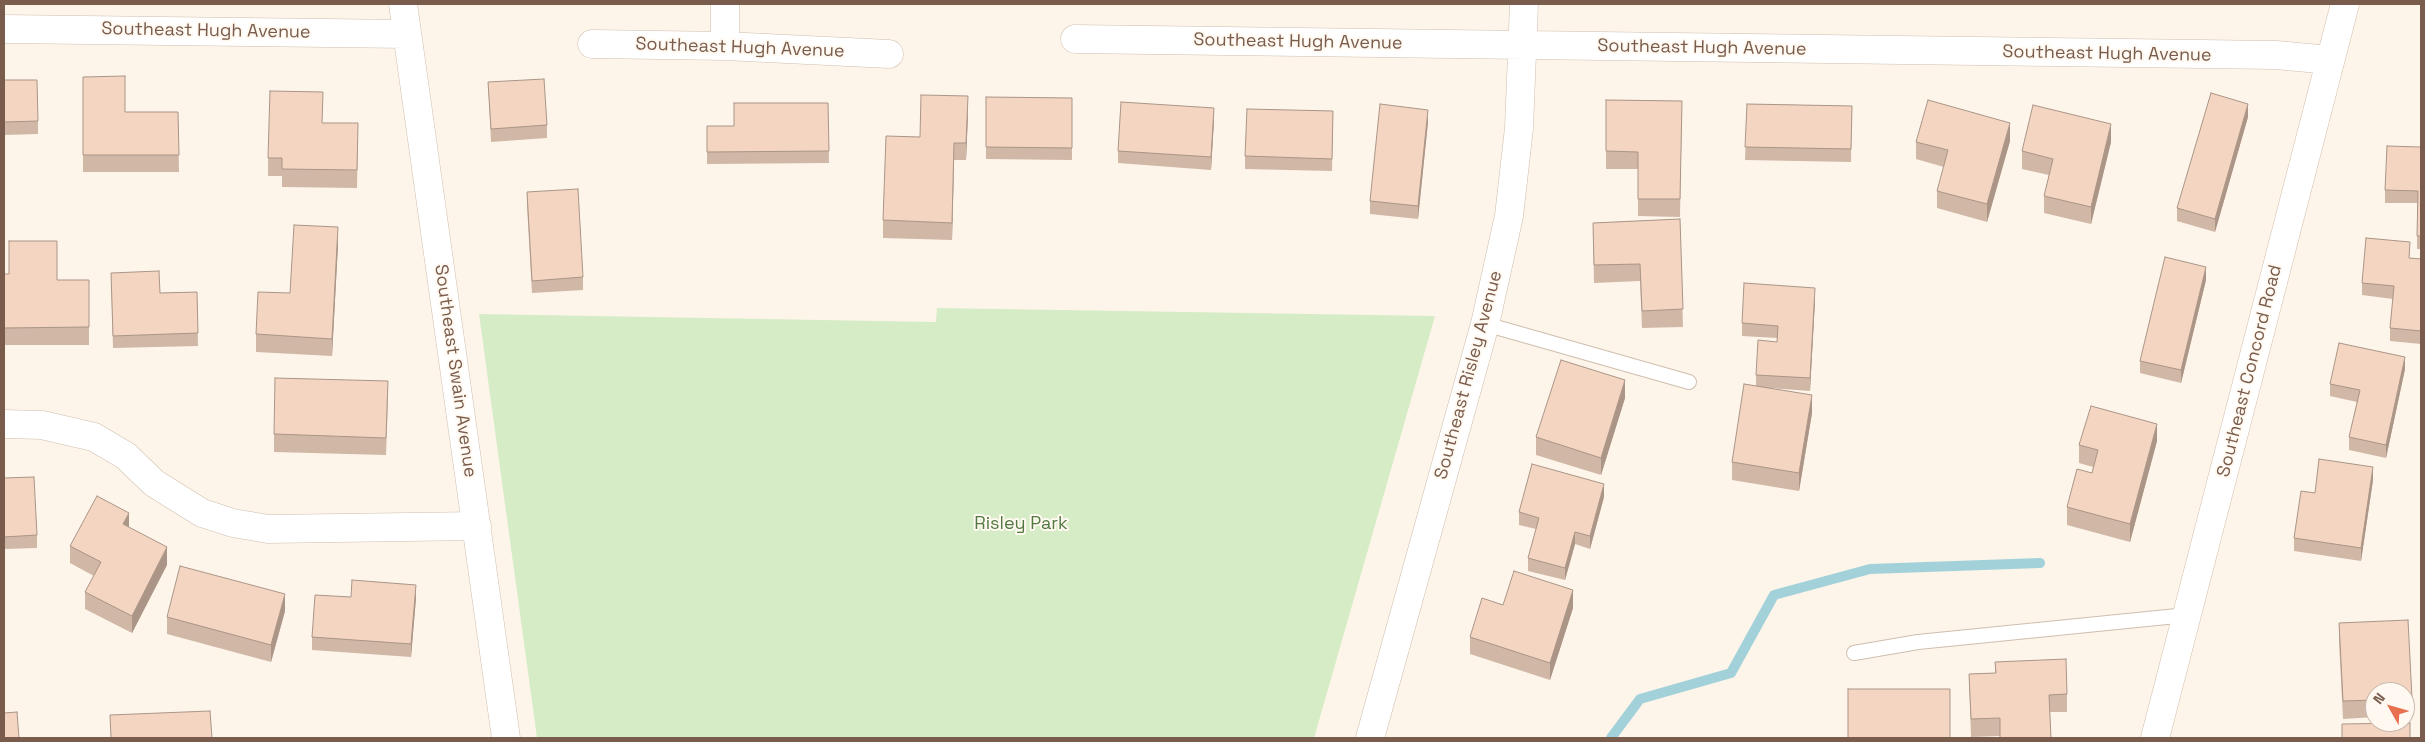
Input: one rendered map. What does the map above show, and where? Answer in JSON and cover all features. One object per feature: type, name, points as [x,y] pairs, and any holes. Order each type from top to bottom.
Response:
[{"type":"street","name":"Southeast Swain Avenue","points":[[403,4],[506,738]]},
{"type":"street","points":[[725,4],[725,46]]},
{"type":"street","name":"Southeast Risley Avenue","points":[[1370,738],[1485,324],[1509,216],[1519,128],[1524,44],[1524,4]]},
{"type":"street","name":"Southeast Concord Road","points":[[2155,738],[2345,4]]},
{"type":"street","name":"Southeast Hugh Avenue","points":[[4,29],[407,34]]},
{"type":"street","name":"Southeast Hugh Avenue","points":[[1075,39],[2276,56],[2330,60]]},
{"type":"street","name":"Southeast Hugh Avenue","points":[[592,44],[725,46],[889,54]]},
{"type":"street","points":[[4,424],[42,425],[94,437],[126,456],[154,482],[202,513],[233,523],[268,529],[477,526]]},
{"type":"lane","points":[[1485,324],[1689,382]]},
{"type":"lane","points":[[1854,653],[1918,642],[2187,615]]},
{"type":"green space","name":"Risley Park","points":[[937,308],[1435,316],[1314,738],[537,738],[479,314],[936,322]]},
{"type":"building","points":[[125,76],[125,112],[178,112],[179,155],[83,155],[83,77]]},
{"type":"building","points":[[544,79],[547,125],[491,129],[488,82]]},
{"type":"building","points":[[4,80],[37,80],[38,121],[4,122]]},
{"type":"building","points":[[270,91],[323,92],[322,123],[358,123],[357,170],[282,169],[282,158],[268,158]]},
{"type":"building","points":[[2211,93],[2248,104],[2215,219],[2177,208]]},
{"type":"building","points":[[921,95],[968,96],[966,143],[954,143],[952,223],[883,220],[886,136],[920,137]]},
{"type":"building","points":[[986,97],[1072,98],[1072,148],[986,147]]},
{"type":"building","points":[[1606,100],[1682,101],[1680,199],[1638,199],[1638,152],[1606,151]]},
{"type":"building","points":[[1928,100],[2010,123],[1987,204],[1937,191],[1948,150],[1916,142]]},
{"type":"building","points":[[1121,102],[1214,108],[1211,157],[1118,151]]},
{"type":"building","points":[[734,103],[828,103],[829,151],[707,152],[707,126],[734,126]]},
{"type":"building","points":[[1380,104],[1428,110],[1418,206],[1370,201]]},
{"type":"building","points":[[1747,104],[1852,106],[1851,149],[1745,147]]},
{"type":"building","points":[[2033,105],[2111,124],[2091,207],[2044,196],[2053,159],[2022,151]]},
{"type":"building","points":[[1247,109],[1333,111],[1332,159],[1245,156]]},
{"type":"building","points":[[2387,146],[2421,147],[2421,236],[2417,236],[2418,191],[2385,190]]},
{"type":"building","points":[[578,189],[583,277],[532,281],[527,192]]},
{"type":"building","points":[[1680,219],[1683,309],[1642,311],[1640,264],[1594,265],[1593,223]]},
{"type":"building","points":[[294,225],[338,227],[332,339],[256,334],[258,292],[290,293]]},
{"type":"building","points":[[2366,238],[2410,242],[2409,258],[2421,259],[2421,331],[2390,328],[2394,286],[2362,283]]},
{"type":"building","points":[[9,241],[57,241],[57,280],[89,280],[89,327],[4,328],[4,274],[9,274]]},
{"type":"building","points":[[2165,257],[2206,267],[2181,370],[2140,361]]},
{"type":"building","points":[[159,271],[160,293],[197,292],[198,333],[113,336],[111,273]]},
{"type":"building","points":[[1744,283],[1815,288],[1810,378],[1756,375],[1758,340],[1777,342],[1778,326],[1742,323]]},
{"type":"building","points":[[2339,343],[2405,357],[2386,445],[2349,437],[2360,390],[2330,384]]},
{"type":"building","points":[[1561,360],[1625,380],[1601,458],[1536,437]]},
{"type":"building","points":[[275,378],[388,381],[386,438],[274,434]]},
{"type":"building","points":[[1744,384],[1812,395],[1799,473],[1732,462]]},
{"type":"building","points":[[2091,406],[2157,424],[2130,524],[2067,507],[2077,469],[2092,473],[2098,450],[2079,445]]},
{"type":"building","points":[[2319,459],[2373,467],[2361,548],[2294,538],[2301,491],[2315,493]]},
{"type":"building","points":[[1532,464],[1604,484],[1590,536],[1575,532],[1565,568],[1528,558],[1539,518],[1519,512]]},
{"type":"building","points":[[34,477],[37,535],[4,537],[4,478]]},
{"type":"building","points":[[97,496],[129,513],[123,524],[167,547],[132,616],[85,592],[101,562],[70,546]]},
{"type":"building","points":[[180,566],[285,594],[271,645],[167,617]]},
{"type":"building","points":[[1514,571],[1573,590],[1550,663],[1470,637],[1482,598],[1503,605]]},
{"type":"building","points":[[352,580],[416,585],[411,644],[312,637],[315,595],[351,597]]},
{"type":"building","points":[[2408,620],[2411,682],[2365,682],[2365,700],[2343,701],[2339,623]]},
{"type":"building","points":[[2066,659],[2067,694],[2049,695],[2051,738],[2000,738],[2000,718],[1971,719],[1969,674],[1996,673],[1995,662]]},
{"type":"building","points":[[1848,689],[1950,689],[1950,738],[1848,738]]},
{"type":"building","points":[[210,711],[212,738],[111,738],[110,715]]},
{"type":"building","points":[[17,712],[19,738],[4,738],[4,713]]},
{"type":"building","points":[[2342,724],[2365,724],[2365,732],[2410,732],[2410,738],[2342,738]]},
{"type":"waterway","points":[[1611,738],[1640,699],[1731,673],[1774,595],[1870,569],[2040,563]]}]
